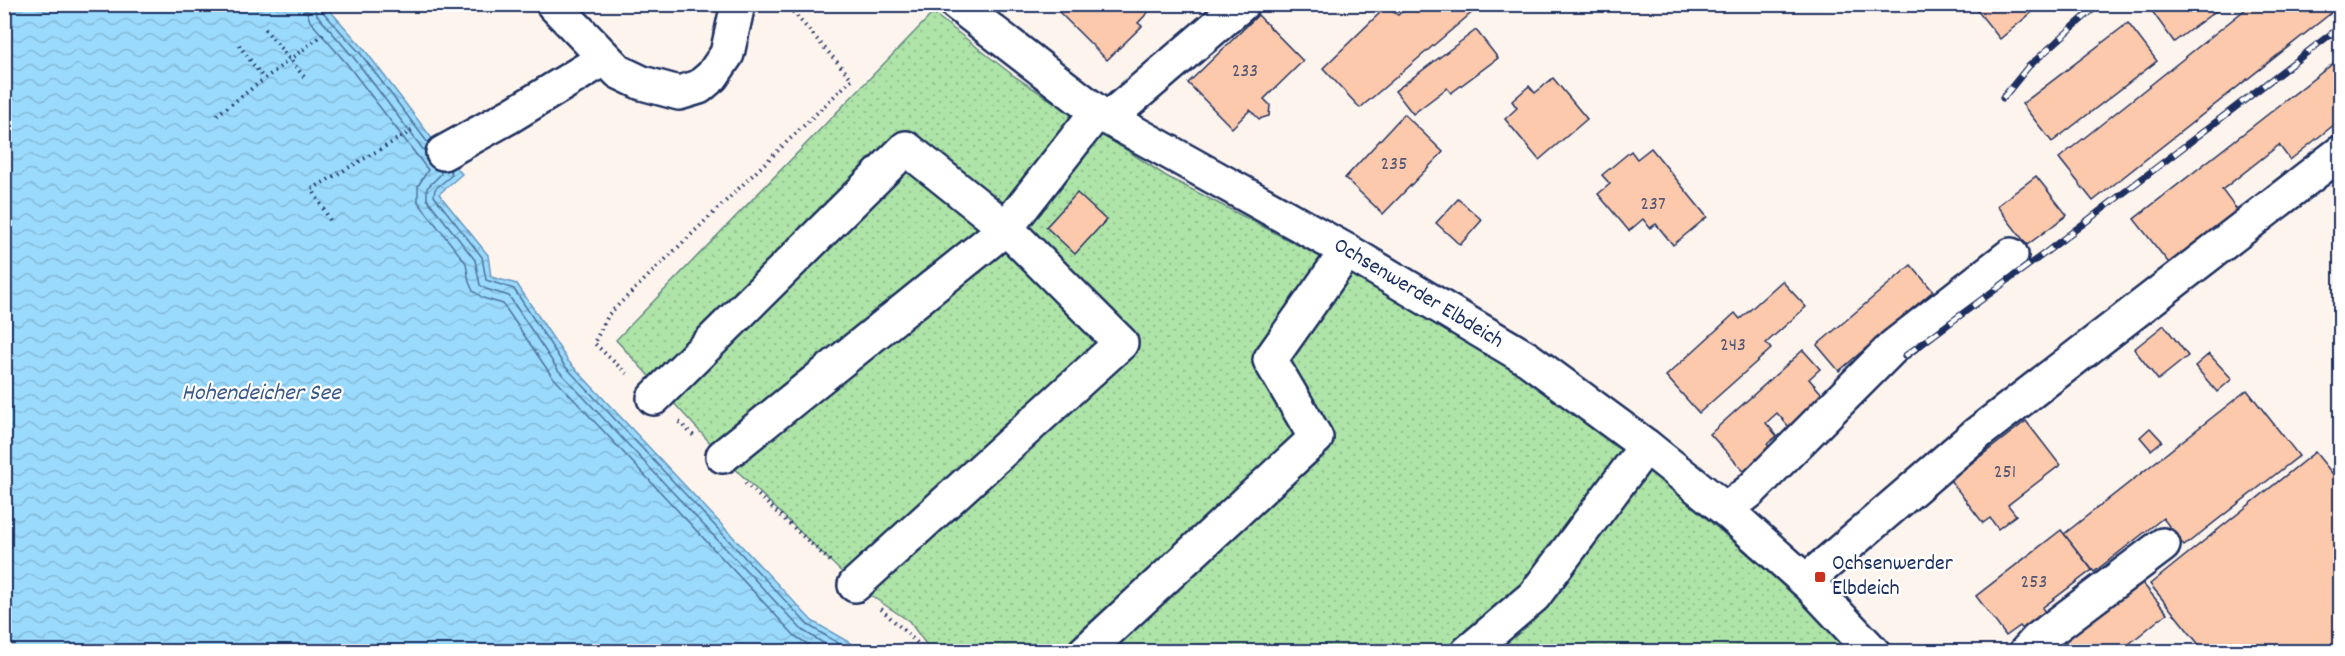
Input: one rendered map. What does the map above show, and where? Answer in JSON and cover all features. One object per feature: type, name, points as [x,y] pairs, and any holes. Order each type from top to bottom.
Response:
[{"type":"street","points":[[565,10],[619,72],[642,83],[679,93],[699,87],[712,76],[728,54],[738,4]]},
{"type":"street","name":"Ochsenwerder Elbdeich","points":[[957,4],[1103,115],[1347,251],[1528,359],[1646,446],[1726,510],[1806,582],[1873,651]]},
{"type":"street","points":[[721,458],[1006,228],[1103,115],[1242,4]]},
{"type":"street","points":[[443,153],[510,116],[605,58]]},
{"type":"street","points":[[654,399],[906,148],[1006,228],[1121,343],[855,585]]},
{"type":"street","points":[[1806,582],[1978,433],[2340,153]]},
{"type":"street","points":[[1086,651],[1316,438],[1270,360],[1347,251]]},
{"type":"street","points":[[1726,510],[1750,491],[1894,346],[2011,255]]},
{"type":"street","points":[[1468,651],[1534,596],[1646,446]]},
{"type":"street","points":[[2026,651],[2037,640],[2163,545]]},
{"type":"path","points":[[786,4],[852,79],[609,314],[594,343],[721,458],[927,651]]},
{"type":"path","points":[[265,29],[305,78]]},
{"type":"path","points":[[217,115],[326,32]]},
{"type":"path","points":[[239,45],[264,79]]},
{"type":"path","points":[[330,220],[312,189],[416,129]]},
{"type":"green space","points":[[933,13],[1014,76],[1166,176],[1378,287],[1509,366],[1677,493],[1816,613],[1851,651],[931,651],[909,621],[855,585],[726,460],[616,340]]},
{"type":"water","name":"Hohendeicher See","points":[[4,5],[325,5],[364,49],[443,153],[462,174],[439,194],[488,255],[491,277],[517,284],[568,361],[812,621],[864,651],[5,651]]},
{"type":"building","points":[[1064,4],[1156,4],[1138,23],[1142,26],[1107,60],[1058,11]]},
{"type":"building","points":[[1411,4],[1470,4],[1475,10],[1360,108],[1323,68],[1386,7],[1398,15]]},
{"type":"building","points":[[1983,4],[2042,4],[2000,39],[1976,9]]},
{"type":"building","points":[[2147,4],[2225,4],[2174,42]]},
{"type":"building","points":[[2252,4],[2330,4],[2335,10],[2093,201],[2059,158]]},
{"type":"building","points":[[1258,15],[1303,61],[1264,99],[1270,105],[1269,116],[1259,119],[1250,110],[1232,128],[1188,83]]},
{"type":"building","points":[[2128,23],[2157,61],[2052,142],[2022,104]]},
{"type":"building","points":[[1476,30],[1498,58],[1451,93],[1447,88],[1413,114],[1395,91]]},
{"type":"building","points":[[2340,58],[2340,120],[2290,160],[2279,145],[2222,190],[2240,214],[2172,267],[2134,219]]},
{"type":"building","points":[[1553,78],[1587,119],[1539,160],[1505,119],[1517,108],[1512,101],[1529,86],[1535,93]]},
{"type":"building","points":[[1404,114],[1443,152],[1383,214],[1345,178]]},
{"type":"building","points":[[1651,148],[1707,217],[1673,245],[1656,224],[1650,228],[1643,219],[1629,231],[1598,194],[1610,184],[1602,175],[1631,151],[1637,159]]},
{"type":"building","points":[[2036,176],[2067,215],[2027,245],[1997,206]]},
{"type":"building","points":[[1077,193],[1106,220],[1075,254],[1046,227]]},
{"type":"building","points":[[1458,199],[1482,220],[1460,245],[1436,223]]},
{"type":"building","points":[[1911,265],[1933,291],[1839,371],[1817,345]]},
{"type":"building","points":[[1782,281],[1806,307],[1766,343],[1771,349],[1699,413],[1666,376],[1735,313],[1740,319]]},
{"type":"building","points":[[2164,325],[2188,356],[2158,380],[2134,349]]},
{"type":"building","points":[[1803,350],[1820,369],[1809,379],[1829,402],[1814,405],[1789,427],[1777,413],[1766,423],[1777,436],[1767,444],[1776,453],[1749,477],[1710,434]]},
{"type":"building","points":[[2209,354],[2232,379],[2217,392],[2195,366]]},
{"type":"building","points":[[2247,390],[2299,456],[2184,546],[2163,518],[2094,572],[2064,534]]},
{"type":"building","points":[[2026,421],[2060,465],[2008,505],[2016,515],[1998,529],[1990,518],[1983,523],[1950,480]]},
{"type":"building","points":[[2150,428],[2162,441],[2151,450],[2140,437]]},
{"type":"building","points":[[2315,452],[2340,483],[2340,652],[2205,652],[2150,584]]},
{"type":"building","points":[[2061,530],[2092,570],[2042,608],[2050,618],[2028,635],[2020,626],[2006,636],[1976,596]]},
{"type":"building","points":[[2140,580],[2167,613],[2119,652],[2072,652],[2064,641]]},
{"type":"railway","points":[[2003,98],[2028,67],[2099,4]]},
{"type":"railway","points":[[1905,356],[2045,253],[2340,27]]},
{"type":"place","name":"Ochsenwerder Elbdeich","points":[[1820,577]]}]
